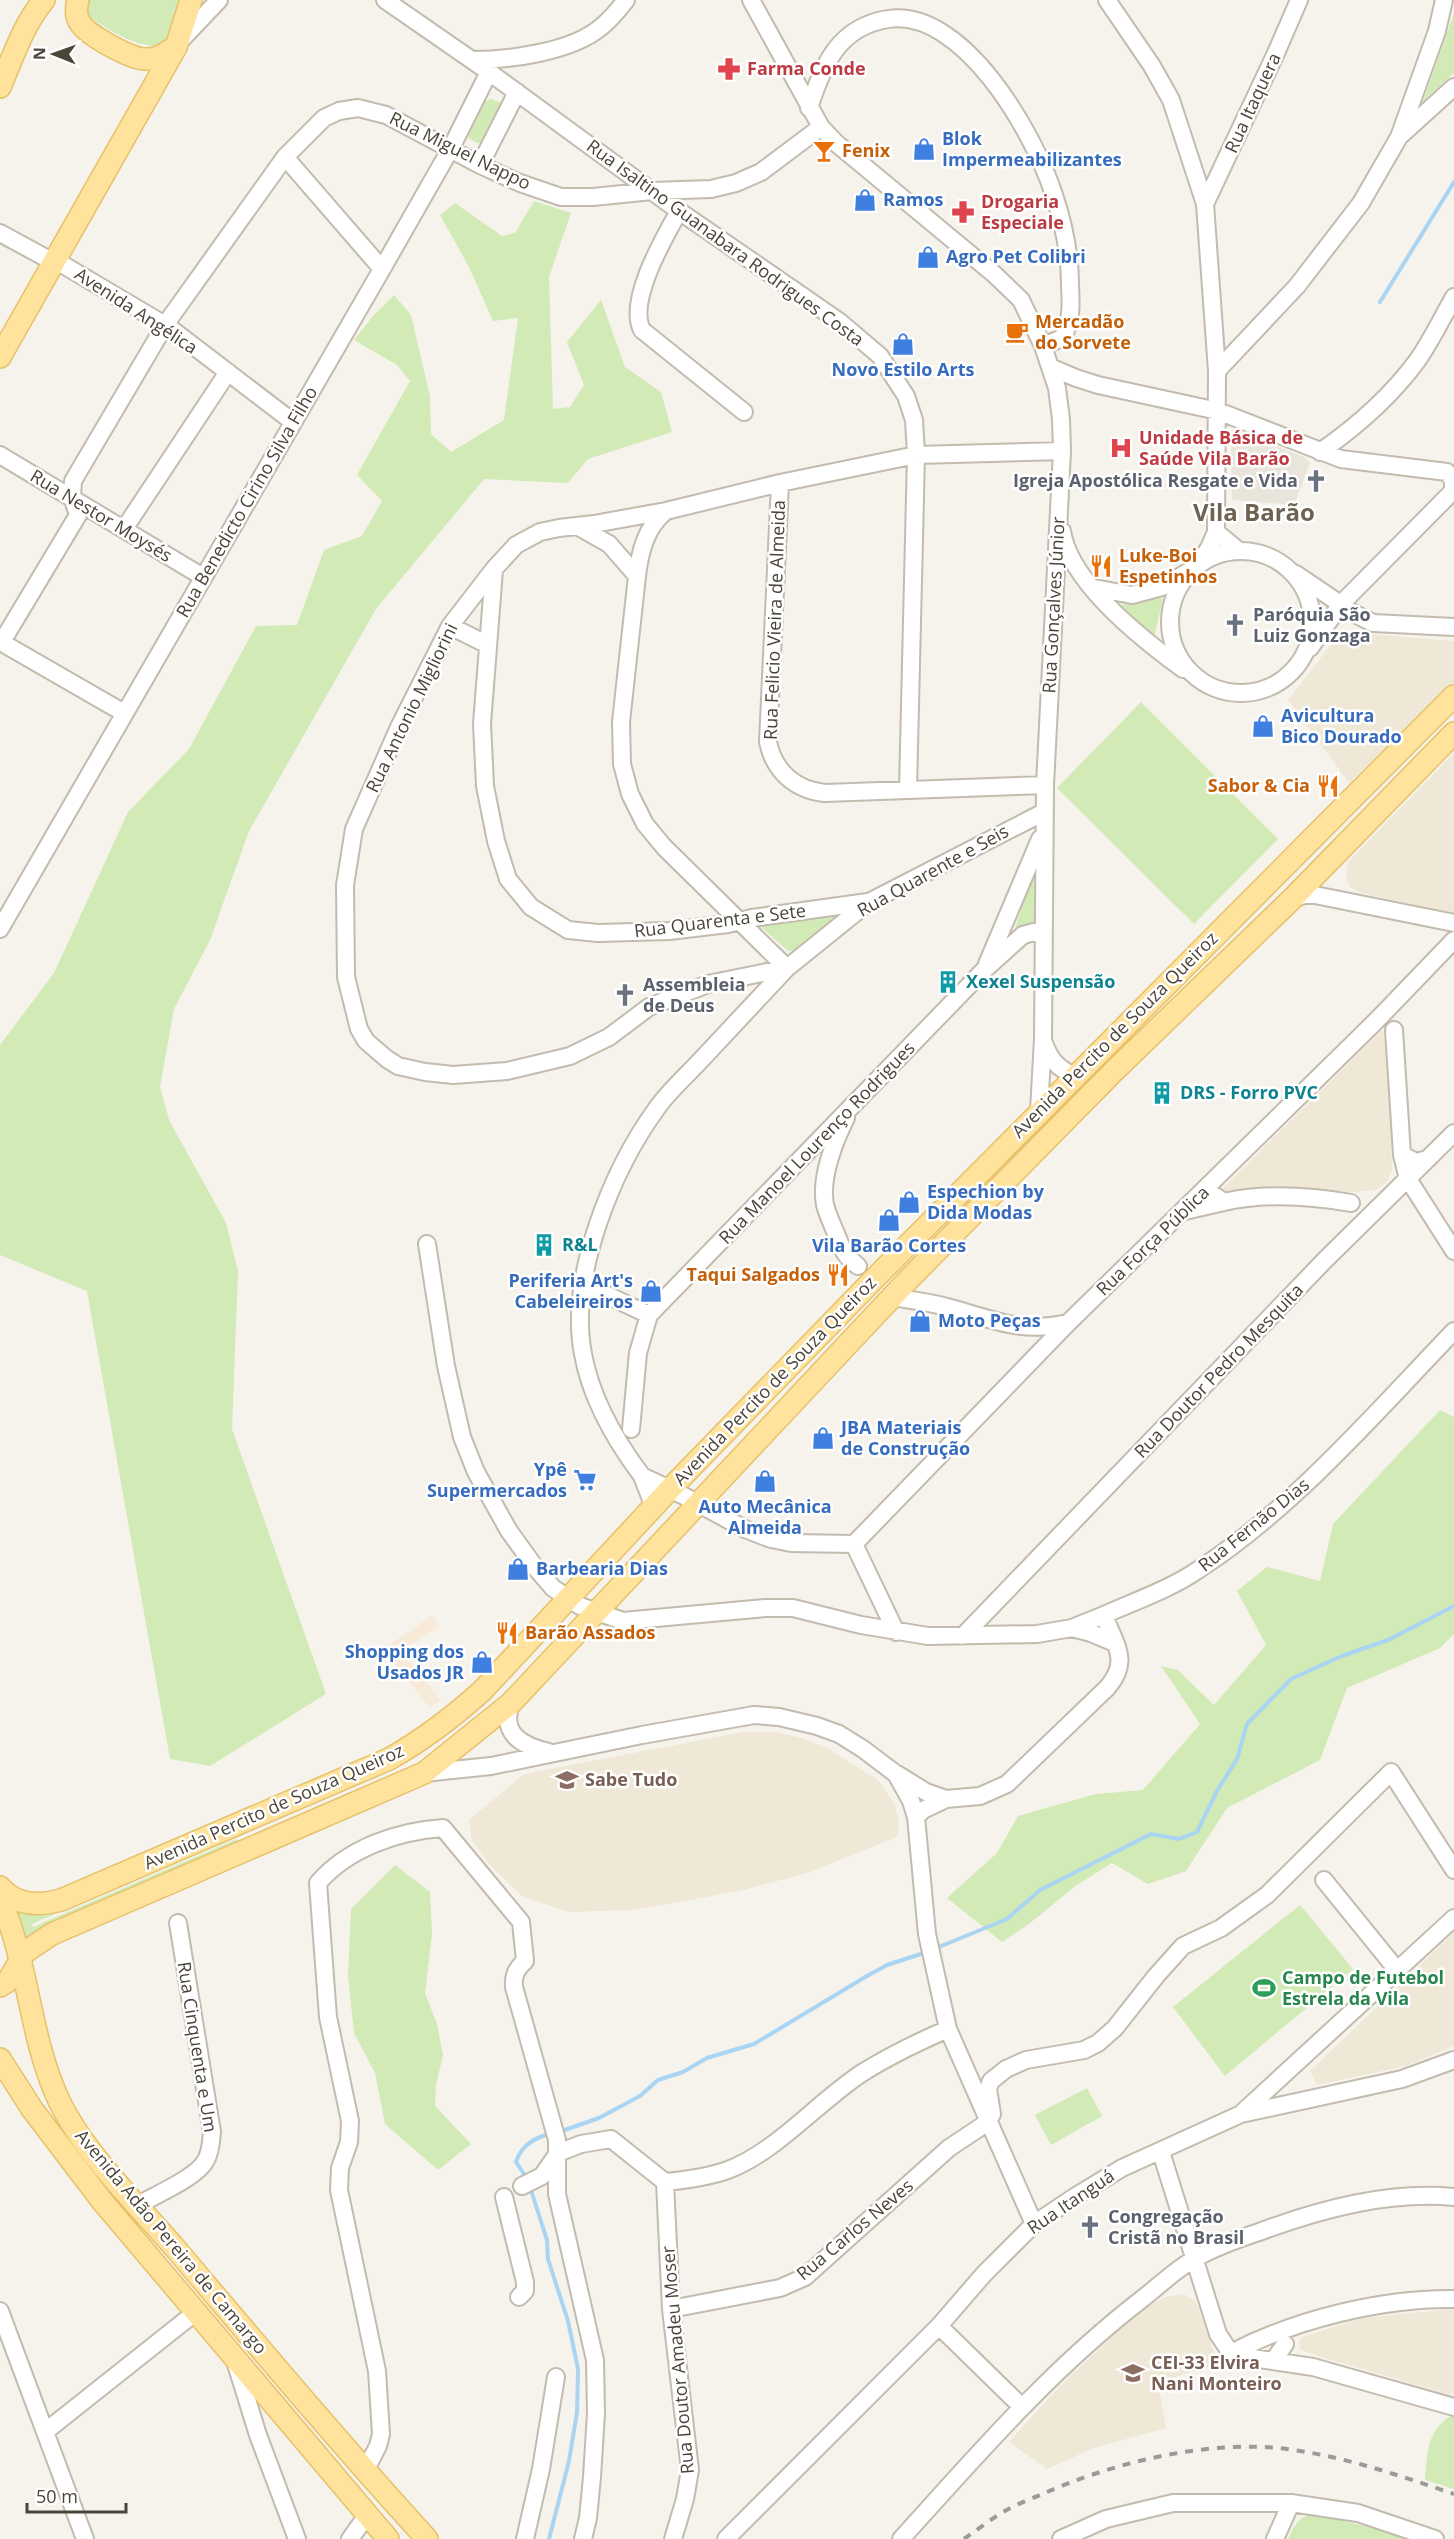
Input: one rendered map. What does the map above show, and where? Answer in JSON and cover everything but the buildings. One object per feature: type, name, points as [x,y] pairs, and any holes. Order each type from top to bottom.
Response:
[{"type":"main road","points":[[0,87],[22,36],[35,11],[44,0]]},
{"type":"main road","points":[[78,0],[76,11],[83,28],[94,37],[139,59],[153,59],[176,47]]},
{"type":"main road","points":[[0,357],[176,47],[191,0]]},
{"type":"main road","name":"Avenida Percito de Souza Queiroz","points":[[0,1887],[18,1901],[47,1904],[61,1900],[389,1759],[423,1740],[452,1717],[482,1690],[558,1600],[654,1507],[1039,1111],[1454,696]]},
{"type":"main road","name":"Avenida Percito de Souza Queiroz","points":[[20,1958],[48,1937],[424,1773],[511,1703],[908,1280],[1114,1071],[1293,898],[1454,733]]},
{"type":"main road","points":[[1074,1076],[1087,1079],[1114,1071]]},
{"type":"main road","points":[[908,1280],[908,1265],[913,1250],[961,1200],[969,1182]]},
{"type":"main road","name":"Avenida Adão Pereira de Camargo","points":[[0,1899],[14,1932],[43,2053],[56,2094],[82,2139],[365,2471],[427,2539]]},
{"type":"main road","points":[[27,1988],[33,1960],[48,1937]]},
{"type":"main road","points":[[1,1987],[11,1977],[20,1958]]},
{"type":"main road","name":"Avenida Adão Pereira de Camargo","points":[[0,2059],[32,2109],[73,2164],[388,2539]]},
{"type":"street","points":[[176,47],[219,0]]},
{"type":"street","name":"Rua Isaltino Guanabara Rodrigues Costa","points":[[385,0],[472,60],[679,211],[840,322],[880,356],[906,396],[915,420],[908,789]]},
{"type":"street","points":[[472,60],[522,57],[550,51],[600,29],[626,0]]},
{"type":"street","name":"Rua Gonçalves Júnior","points":[[751,0],[821,127],[836,143],[994,274],[1021,300],[1042,346],[1059,398],[1062,451],[1045,785],[1043,1039],[1039,1111]]},
{"type":"street","points":[[1107,0],[1152,66],[1171,100],[1205,204],[1217,371],[1216,532],[1209,548],[1177,590],[1172,604],[1170,625],[1174,646],[1180,659],[1199,680]]},
{"type":"street","name":"Rua Itaquera","points":[[1205,204],[1299,0]]},
{"type":"street","points":[[1217,371],[1297,286],[1361,203],[1399,137],[1437,31],[1444,0]]},
{"type":"street","points":[[809,108],[822,69],[842,42],[866,24],[893,19],[918,21],[939,30],[974,59],[1019,119],[1053,192],[1064,233],[1070,274],[1069,321],[1062,338],[1042,346]]},
{"type":"street","name":"Rua Benedicto Cirino Silva Filho","points":[[0,929],[451,148],[495,77],[507,72],[522,57]]},
{"type":"street","points":[[790,74],[822,69]]},
{"type":"street","points":[[1399,137],[1454,87]]},
{"type":"street","points":[[480,165],[517,93]]},
{"type":"street","name":"Rua Miguel Nappo","points":[[124,713],[6,645],[3,640],[78,515],[72,497],[73,481],[165,325],[285,157],[324,118],[339,111],[358,108],[386,115],[480,165],[520,183],[561,197],[711,189],[736,183],[762,172],[821,127]]},
{"type":"street","points":[[285,157],[382,269]]},
{"type":"street","points":[[679,211],[649,267],[638,322],[642,330],[744,412]]},
{"type":"street","name":"Avenida Angélica","points":[[0,233],[46,258],[55,260],[165,325],[293,422]]},
{"type":"street","points":[[1320,452],[1347,432],[1387,396],[1417,360],[1454,297]]},
{"type":"street","points":[[1050,367],[1098,385],[1218,411],[1341,459],[1447,472],[1453,480],[1453,490],[1341,604],[1296,667],[1276,685],[1250,693],[1223,692],[1199,680],[1145,641],[1116,614],[1075,566],[1068,553],[1060,516]]},
{"type":"street","points":[[124,529],[228,372]]},
{"type":"street","name":"Rua Antonio Migliorini","points":[[354,828],[400,725],[450,626],[494,569],[516,545],[540,532],[666,511],[780,483],[916,455],[1062,451]]},
{"type":"street","name":"Rua Nestor Moysés","points":[[0,455],[203,577]]},
{"type":"street","name":"Rua Felicio Vieira de Almeida","points":[[780,483],[768,742],[773,759],[783,774],[792,782],[815,792],[1045,785]]},
{"type":"street","points":[[654,1507],[642,1476],[617,1439],[597,1399],[583,1354],[580,1324],[584,1284],[596,1232],[631,1150],[658,1107],[787,968],[664,847],[645,824],[630,794],[622,764],[621,722],[639,558],[649,530],[656,519],[666,511]]},
{"type":"street","points":[[577,526],[609,544],[637,576]]},
{"type":"street","points":[[1216,532],[1239,551]]},
{"type":"street","points":[[1094,588],[1132,595],[1147,592],[1162,587],[1215,556],[1239,551],[1261,554],[1281,563],[1363,618],[1382,625],[1454,627]]},
{"type":"street","points":[[1281,563],[1304,590],[1311,616],[1309,643],[1296,667]]},
{"type":"street","name":"Rua Quarenta e Sete","points":[[494,569],[482,724],[485,786],[496,841],[508,879],[531,907],[568,930],[598,933],[669,931],[868,902]]},
{"type":"street","points":[[450,626],[488,645]]},
{"type":"street","name":"Rua Quarente e Seis","points":[[354,828],[345,885],[346,977],[363,1035],[387,1059],[399,1066],[425,1072],[464,1074],[507,1071],[570,1056],[609,1037],[649,1007],[708,984],[787,968],[868,902],[1045,820]]},
{"type":"street","name":"Rua Manoel Lourenço Rodrigues","points":[[984,970],[1045,820]]},
{"type":"street","points":[[1293,898],[1315,895],[1454,922]]},
{"type":"street","name":"Rua Manoel Lourenço Rodrigues","points":[[629,1459],[638,1353],[650,1315],[984,970],[1023,935],[1034,932],[1043,936]]},
{"type":"street","name":"Rua Força Pública","points":[[854,1544],[1068,1323],[1377,1020],[1454,940]]},
{"type":"street","points":[[1397,1000],[1394,1030],[1402,1155],[1408,1179],[1454,1251]]},
{"type":"street","points":[[1377,1020],[1394,1030]]},
{"type":"street","name":"Rua Gonçalves Júnior","points":[[1043,1039],[1048,1055],[1055,1064],[1074,1076]]},
{"type":"street","points":[[851,1107],[839,1132],[825,1182],[825,1204],[844,1253],[858,1266],[879,1274]]},
{"type":"street","name":"Rua Doutor Pedro Mesquita","points":[[963,1636],[1375,1209],[1454,1133]]},
{"type":"street","points":[[815,1145],[824,1144],[833,1154]]},
{"type":"street","points":[[1402,1155],[1416,1162],[1428,1159]]},
{"type":"street","points":[[1206,1189],[1224,1202]]},
{"type":"street","points":[[1184,1211],[1224,1202],[1273,1197],[1333,1200],[1375,1209]]},
{"type":"street","points":[[1351,1203],[1363,1222]]},
{"type":"street","points":[[427,1244],[446,1366],[462,1437],[476,1472],[509,1531],[558,1600]]},
{"type":"street","points":[[858,1266],[864,1290]]},
{"type":"street","points":[[908,1280],[944,1306]]},
{"type":"street","points":[[584,1284],[650,1315]]},
{"type":"street","points":[[892,1297],[944,1306],[1023,1328],[1046,1328],[1068,1323]]},
{"type":"street","points":[[1023,1328],[1035,1339],[1041,1352]]},
{"type":"street","name":"Rua Fernão Dias","points":[[558,1600],[623,1621],[765,1608],[793,1608],[896,1632],[928,1636],[1037,1634],[1072,1628],[1104,1616],[1197,1571],[1255,1528],[1312,1478],[1454,1331]]},
{"type":"street","points":[[617,1439],[631,1429]]},
{"type":"street","points":[[642,1476],[745,1529],[771,1539],[791,1543],[854,1544],[896,1632]]},
{"type":"street","points":[[986,1612],[986,1626],[994,1635]]},
{"type":"street","points":[[916,1817],[923,1810],[946,1800],[980,1796],[1007,1784],[1114,1681],[1121,1665],[1120,1656],[1104,1616]]},
{"type":"street","points":[[1072,1628],[1115,1643]]},
{"type":"street","points":[[511,1703],[508,1720],[516,1738],[531,1747],[553,1753]]},
{"type":"street","points":[[424,1773],[490,1766],[754,1715],[796,1720],[838,1734],[863,1749],[896,1774],[926,1792],[946,1800]]},
{"type":"street","points":[[988,2122],[992,2114],[988,2089],[991,2081],[1006,2069],[1026,2060],[1084,2050],[1098,2043],[1115,2028],[1183,1946],[1221,1928],[1267,1895],[1391,1772],[1454,1870]]},
{"type":"street","points":[[896,1774],[911,1801],[916,1817],[928,1940],[948,2029],[1034,2224]]},
{"type":"street","points":[[365,2471],[378,2446],[381,2434],[377,2371],[339,2190],[340,2168],[349,2142],[350,2121],[328,2017],[318,1882],[339,1863],[382,1840],[417,1829],[443,1828],[521,1922],[525,1961],[518,1967],[513,1977],[514,1987],[558,2147],[558,2194],[595,2360],[596,2413],[592,2477],[584,2539]]},
{"type":"street","points":[[1324,1880],[1397,1970]]},
{"type":"street","points":[[1241,2114],[1454,1918]]},
{"type":"street","name":"Rua Cinquenta e Um","points":[[138,2205],[194,2173],[206,2162],[211,2147],[212,2132],[178,1923]]},
{"type":"street","points":[[558,2147],[611,2139],[665,2182],[697,2178],[729,2170],[756,2157],[861,2074],[905,2048],[948,2029]]},
{"type":"street","name":"Rua Itanguá","points":[[726,2539],[939,2326],[1034,2224],[1122,2168],[1241,2114],[1402,2079],[1454,2060]]},
{"type":"street","points":[[1291,2067],[1287,2084],[1293,2095],[1304,2099]]},
{"type":"street","name":"Rua Carlos Neves","points":[[671,2309],[780,2289],[805,2277],[949,2148],[988,2122]]},
{"type":"street","points":[[522,2186],[542,2176],[558,2147]]},
{"type":"street","points":[[1161,2152],[1222,2343],[1233,2352],[1255,2358],[1292,2363],[1454,2407]]},
{"type":"street","name":"Rua Doutor Amadeu Moser","points":[[665,2182],[671,2309],[690,2470],[685,2499],[673,2539]]},
{"type":"street","points":[[901,2539],[1021,2406],[1110,2324],[1195,2258],[1243,2237],[1325,2210],[1385,2199],[1435,2195],[1454,2196]]},
{"type":"street","points":[[504,2196],[525,2282],[525,2291],[519,2297]]},
{"type":"street","points":[[1233,2352],[1260,2341],[1289,2336],[1362,2307],[1454,2299]]},
{"type":"street","points":[[0,2311],[85,2539]]},
{"type":"street","points":[[46,2432],[196,2312]]},
{"type":"street","points":[[939,2326],[1021,2406]]},
{"type":"street","points":[[1274,2360],[1289,2336]]},
{"type":"street","points":[[1289,2336],[1292,2363]]},
{"type":"street","points":[[1255,2358],[1260,2341]]},
{"type":"street","points":[[233,2354],[251,2414],[297,2539]]},
{"type":"street","points":[[525,2539],[541,2469],[556,2377]]},
{"type":"street","points":[[251,2414],[256,2403],[261,2400],[273,2403]]},
{"type":"street","points":[[1061,2539],[1106,2519],[1173,2503],[1291,2503],[1358,2513],[1435,2539]]},
{"type":"street","points":[[1275,2539],[1291,2503]]},
{"type":"street","points":[[350,2539],[367,2515]]},
{"type":"shaded area","points":[[1242,433],[1304,457],[1310,463],[1294,505],[1232,500],[1231,434]]},
{"type":"shaded area","points":[[1341,632],[1454,641],[1454,683],[1349,783],[1288,700]]},
{"type":"shaded area","points":[[1454,753],[1454,914],[1358,892],[1350,887],[1346,878],[1348,862]]},
{"type":"shaded area","points":[[1381,1031],[1386,1031],[1392,1169],[1388,1181],[1376,1190],[1352,1192],[1268,1187],[1225,1193],[1222,1189]]},
{"type":"shaded area","points":[[432,1616],[439,1626],[401,1651],[441,1700],[430,1708],[383,1649]]},
{"type":"shaded area","points":[[743,1732],[775,1732],[802,1738],[827,1748],[878,1780],[894,1803],[899,1823],[897,1837],[807,1873],[739,1891],[634,1910],[568,1912],[522,1896],[490,1865],[472,1840],[469,1820],[524,1774]]},
{"type":"shaded area","points":[[1454,1933],[1454,2046],[1406,2066],[1317,2085],[1310,2071]]},
{"type":"shaded area","name":"CEI-33 Elvira Nani Monteiro","points":[[1184,2294],[1196,2302],[1215,2355],[1223,2363],[1158,2382],[1166,2428],[1094,2448],[1047,2469],[1009,2442],[1059,2387],[1135,2315],[1164,2297]]},
{"type":"shaded area","points":[[1454,2309],[1454,2393],[1444,2393],[1300,2349],[1299,2342],[1302,2337],[1362,2318]]},
{"type":"green space","points":[[88,0],[182,0],[168,38],[161,46],[151,46],[123,37],[88,16],[85,6]]},
{"type":"green space","points":[[1454,13],[1454,73],[1423,101]]},
{"type":"green space","points":[[491,99],[500,102],[502,109],[485,142],[477,143],[468,138],[467,128],[483,102]]},
{"type":"green space","points":[[534,201],[571,213],[549,277],[553,409],[570,407],[584,385],[567,342],[601,300],[625,367],[661,392],[672,432],[588,459],[568,483],[484,479],[376,609],[249,831],[210,940],[174,1009],[160,1087],[169,1120],[226,1223],[238,1271],[232,1429],[326,1694],[210,1766],[170,1759],[87,1291],[0,1255],[0,1045],[54,973],[128,812],[189,749],[256,626],[297,625],[324,550],[362,536],[382,501],[357,475],[410,381],[397,365],[354,340],[373,316],[394,295],[411,315],[430,396],[431,434],[451,452],[504,420],[518,318],[493,321],[469,267],[440,215],[455,203],[502,236],[515,233]]},
{"type":"green space","points":[[1163,599],[1154,638],[1121,605]]},
{"type":"green space","points":[[1141,702],[1278,839],[1194,924],[1057,788]]},
{"type":"green space","points":[[1039,857],[1037,921],[1014,931]]},
{"type":"green space","points":[[833,914],[835,920],[794,951],[788,951],[759,925]]},
{"type":"green space","points":[[1440,1410],[1454,1417],[1454,1634],[1440,1648],[1347,1688],[1320,1760],[1227,1808],[1186,1871],[1148,1884],[1112,1863],[1074,1887],[1029,1924],[1002,1942],[947,1898],[997,1853],[1018,1816],[1096,1794],[1143,1790],[1200,1724],[1161,1666],[1178,1670],[1214,1705],[1266,1645],[1237,1591],[1267,1567],[1320,1581],[1333,1524]]},
{"type":"green space","points":[[235,1836],[32,1924],[33,1927],[237,1839],[238,1841],[28,1937],[24,1938],[12,1909],[44,1914],[59,1910]]},
{"type":"green space","points":[[395,1865],[430,1892],[432,1935],[425,1993],[437,2024],[443,2055],[436,2085],[435,2106],[471,2144],[438,2170],[385,2124],[375,2073],[354,2033],[348,1976],[351,1909]]},
{"type":"green space","name":"Campo de Futebol Estrela da Vila","points":[[1300,1905],[1353,1969],[1225,2076],[1173,2007]]},
{"type":"green space","points":[[1087,2088],[1102,2116],[1051,2145],[1035,2115]]},
{"type":"green space","points":[[1454,2415],[1454,2489],[1425,2480],[1428,2452],[1433,2435]]},
{"type":"green space","points":[[1312,2514],[1422,2539],[1288,2539],[1297,2523],[1303,2517]]},
{"type":"waterway","points":[[1380,302],[1454,182]]},
{"type":"waterway","points":[[934,1949],[1007,1919],[1040,1890],[1151,1834],[1179,1839],[1197,1832],[1217,1791],[1237,1759],[1247,1724],[1291,1679],[1342,1656],[1388,1640],[1454,1606]]},
{"type":"waterway","points":[[559,2132],[599,2118],[640,2096],[658,2080],[683,2072],[707,2058],[754,2044],[887,1965],[927,1952]]},
{"type":"waterway","points":[[526,2177],[516,2162],[518,2156],[529,2143],[549,2134]]},
{"type":"waterway","points":[[530,2187],[547,2240],[548,2259],[568,2321],[578,2369],[577,2412],[569,2461],[549,2539]]},
{"type":"railway","points":[[964,2539],[1013,2507],[1096,2473],[1160,2456],[1225,2447],[1257,2447],[1309,2452],[1351,2462],[1454,2494]]},
{"type":"place","name":"Farma Conde","points":[[729,69]]},
{"type":"place","name":"Blok Impermeabilizantes","points":[[924,149]]},
{"type":"place","name":"Fenix","points":[[824,151]]},
{"type":"place","name":"Ramos","points":[[865,200]]},
{"type":"place","name":"Drogaria Especiale","points":[[963,212]]},
{"type":"place","name":"Agro Pet Colibri","points":[[928,257]]},
{"type":"place","name":"Mercadão do Sorvete","points":[[1017,332]]},
{"type":"place","name":"Novo Estilo Arts","points":[[903,344]]},
{"type":"place","name":"Unidade Básica de Saúde Vila Barão","points":[[1121,448]]},
{"type":"place","name":"Igreja Apostólica Resgate e Vida","points":[[1316,481]]},
{"type":"place","name":"Luke-Boi Espetinhos","points":[[1101,566]]},
{"type":"place","name":"Paróquia São Luiz Gonzaga","points":[[1235,625]]},
{"type":"place","name":"Avicultura Bico Dourado","points":[[1263,726]]},
{"type":"place","name":"Sabor & Cia","points":[[1328,786]]},
{"type":"place","name":"Xexel Suspensão","points":[[948,982]]},
{"type":"place","name":"Assembleia de Deus","points":[[625,995]]},
{"type":"place","name":"DRS - Forro PVC","points":[[1162,1093]]},
{"type":"place","name":"Espechion by Dida Modas","points":[[909,1202]]},
{"type":"place","name":"Vila Barão Cortes","points":[[889,1220]]},
{"type":"place","name":"R&L","points":[[544,1245]]},
{"type":"place","name":"Taqui Salgados","points":[[838,1275]]},
{"type":"place","name":"Periferia Art's Cabeleireiros","points":[[651,1291]]},
{"type":"place","name":"Moto Peças","points":[[920,1321]]},
{"type":"place","name":"JBA Materiais de Construção","points":[[823,1438]]},
{"type":"place","name":"Ypê Supermercados","points":[[585,1480]]},
{"type":"place","name":"Auto Mecânica Almeida","points":[[765,1481]]},
{"type":"place","name":"Barbearia Dias","points":[[518,1569]]},
{"type":"place","name":"Barão Assados","points":[[507,1633]]},
{"type":"place","name":"Shopping dos Usados JR","points":[[482,1662]]},
{"type":"place","name":"Sabe Tudo","points":[[567,1780]]},
{"type":"place","name":"Campo de Futebol Estrela da Vila","points":[[1264,1988]]},
{"type":"place","name":"Congregação Cristã no Brasil","points":[[1090,2227]]},
{"type":"place","name":"CEI-33 Elvira Nani Monteiro","points":[[1133,2373]]},
{"type":"district","name":"Vila Barão","points":[[1254,513]]}]
